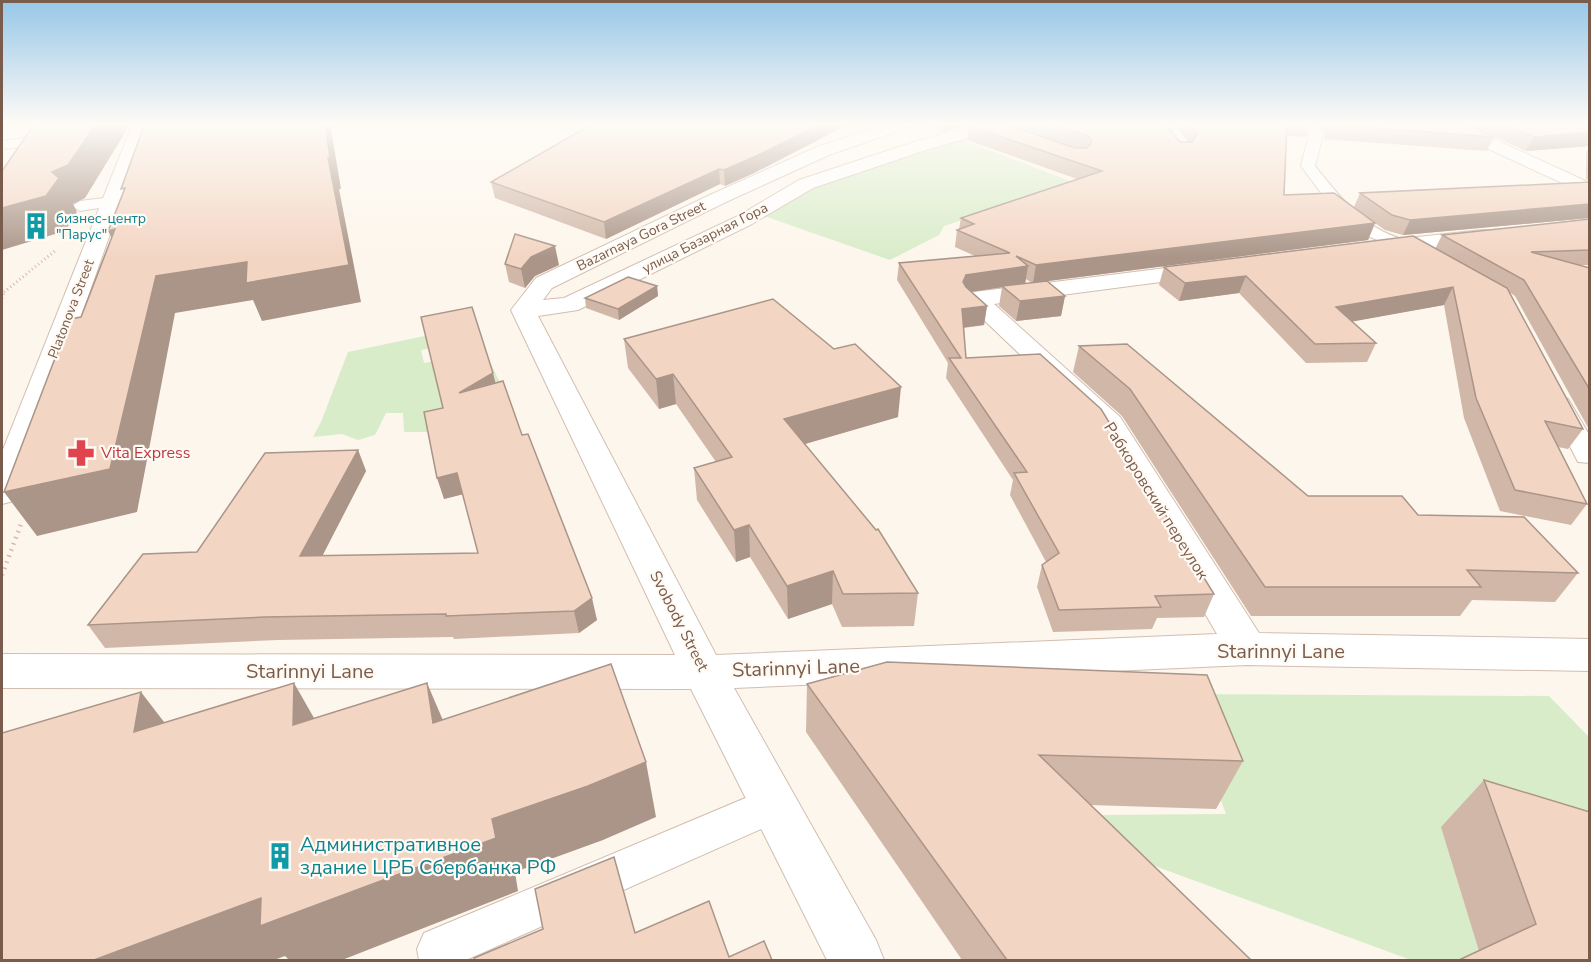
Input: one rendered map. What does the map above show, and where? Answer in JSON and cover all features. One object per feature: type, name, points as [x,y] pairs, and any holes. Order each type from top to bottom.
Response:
[{"type":"street","name":"Platonova Street","points":[[2,493],[124,168]]},
{"type":"street","name":"Bazarnaya Gora Street","points":[[534,296],[719,198],[786,168]]},
{"type":"street","name":"улица Базарная Гора","points":[[534,296],[569,305],[745,220],[806,184],[854,168]]},
{"type":"street","points":[[1542,168],[1590,190]]},
{"type":"street","points":[[1360,250],[1509,234]]},
{"type":"street","name":"Рабкоровский переулок","points":[[1231,266],[974,299],[1110,423],[1247,649]]},
{"type":"street","name":"Svobody Street","points":[[534,296],[704,672],[855,960]]},
{"type":"street","name":"Starinnyi Lane","points":[[2,671],[704,672],[1247,649],[1590,656]]},
{"type":"lane","points":[[6,211],[31,168]]},
{"type":"lane","points":[[1309,168],[1335,204],[1378,236],[1406,244],[1436,261]]},
{"type":"lane","points":[[80,206],[112,202]]},
{"type":"lane","points":[[1551,386],[1587,456]]},
{"type":"lane","points":[[442,960],[440,949],[774,804]]},
{"type":"path","points":[[2,293],[4,292],[2,299]]},
{"type":"green space","points":[[867,168],[1036,168],[1075,183],[944,226],[939,235],[890,260],[761,215],[809,187]]},
{"type":"green space","points":[[434,334],[437,347],[421,350],[424,363],[484,351],[504,390],[449,428],[431,432],[404,432],[403,413],[386,413],[375,435],[358,440],[342,434],[313,437],[348,352]]},
{"type":"green space","points":[[1181,694],[1549,696],[1589,737],[1589,960],[1411,960],[1141,861],[1098,815],[1226,814]]},
{"type":"building","points":[[4,168],[61,168],[52,172],[59,178],[46,196],[2,208],[2,171]]},
{"type":"building","points":[[129,168],[330,168],[349,265],[246,283],[247,262],[156,276],[110,469],[4,492],[70,319],[81,317],[115,229],[108,231],[125,188],[121,189]]},
{"type":"building","points":[[516,168],[729,168],[719,169],[604,222],[491,182]]},
{"type":"building","points":[[1093,168],[1285,168],[1284,195],[1334,193],[1375,223],[1036,265],[1016,256],[1028,266],[966,275],[963,282],[966,287],[987,306],[962,309],[966,358],[1040,354],[1101,409],[1214,594],[1155,596],[1161,607],[1059,610],[1042,565],[1059,553],[1014,473],[1027,472],[949,358],[961,358],[899,263],[1010,253],[957,230],[974,224],[961,218],[1102,171]]},
{"type":"building","points":[[1590,182],[1590,204],[1410,220],[1392,215],[1360,193]]},
{"type":"building","points":[[1590,219],[1590,250],[1531,252],[1590,268],[1590,390],[1524,280],[1442,235]]},
{"type":"building","points":[[515,234],[555,246],[531,257],[521,269],[505,264]]},
{"type":"building","points":[[1413,236],[1507,288],[1583,429],[1545,421],[1587,504],[1515,490],[1476,398],[1453,287],[1336,307],[1376,343],[1315,344],[1246,276],[1185,283],[1164,267]]},
{"type":"building","points":[[628,277],[657,286],[618,309],[585,298]]},
{"type":"building","points":[[1047,281],[1065,296],[1020,301],[1002,286]]},
{"type":"building","points":[[773,299],[834,349],[855,344],[901,387],[784,419],[876,530],[878,529],[918,593],[843,594],[833,571],[787,586],[749,525],[734,530],[694,468],[732,457],[673,374],[656,379],[624,339]]},
{"type":"building","points":[[472,307],[493,373],[459,393],[503,381],[522,435],[528,434],[592,598],[574,611],[446,616],[446,614],[265,617],[88,625],[143,554],[197,552],[265,453],[358,450],[300,556],[478,553],[457,473],[437,478],[424,412],[443,408],[421,317]]},
{"type":"building","points":[[1127,344],[1308,496],[1402,496],[1418,515],[1524,517],[1578,573],[1467,570],[1481,587],[1265,587],[1130,389],[1079,346]]},
{"type":"building","points":[[887,662],[1207,675],[1243,761],[1039,755],[1251,960],[1007,960],[807,684]]},
{"type":"building","name":"Административное здание ЦРБ Сбербанка РФ","points":[[611,664],[646,762],[588,786],[492,819],[496,838],[260,926],[261,898],[94,960],[2,960],[2,733],[141,692],[134,732],[294,683],[293,725],[427,683],[433,723]]},
{"type":"building","points":[[1484,780],[1590,812],[1590,960],[1459,960],[1536,924]]},
{"type":"building","points":[[614,857],[635,933],[709,901],[729,957],[764,941],[772,960],[474,960],[474,958],[543,929],[535,889]]},
{"type":"place","name":"бизнес-центр \"Парус\"","points":[[36,226]]},
{"type":"place","name":"Vita Express","points":[[81,453]]},
{"type":"place","name":"Административное здание ЦРБ Сбербанка РФ","points":[[280,856]]}]
